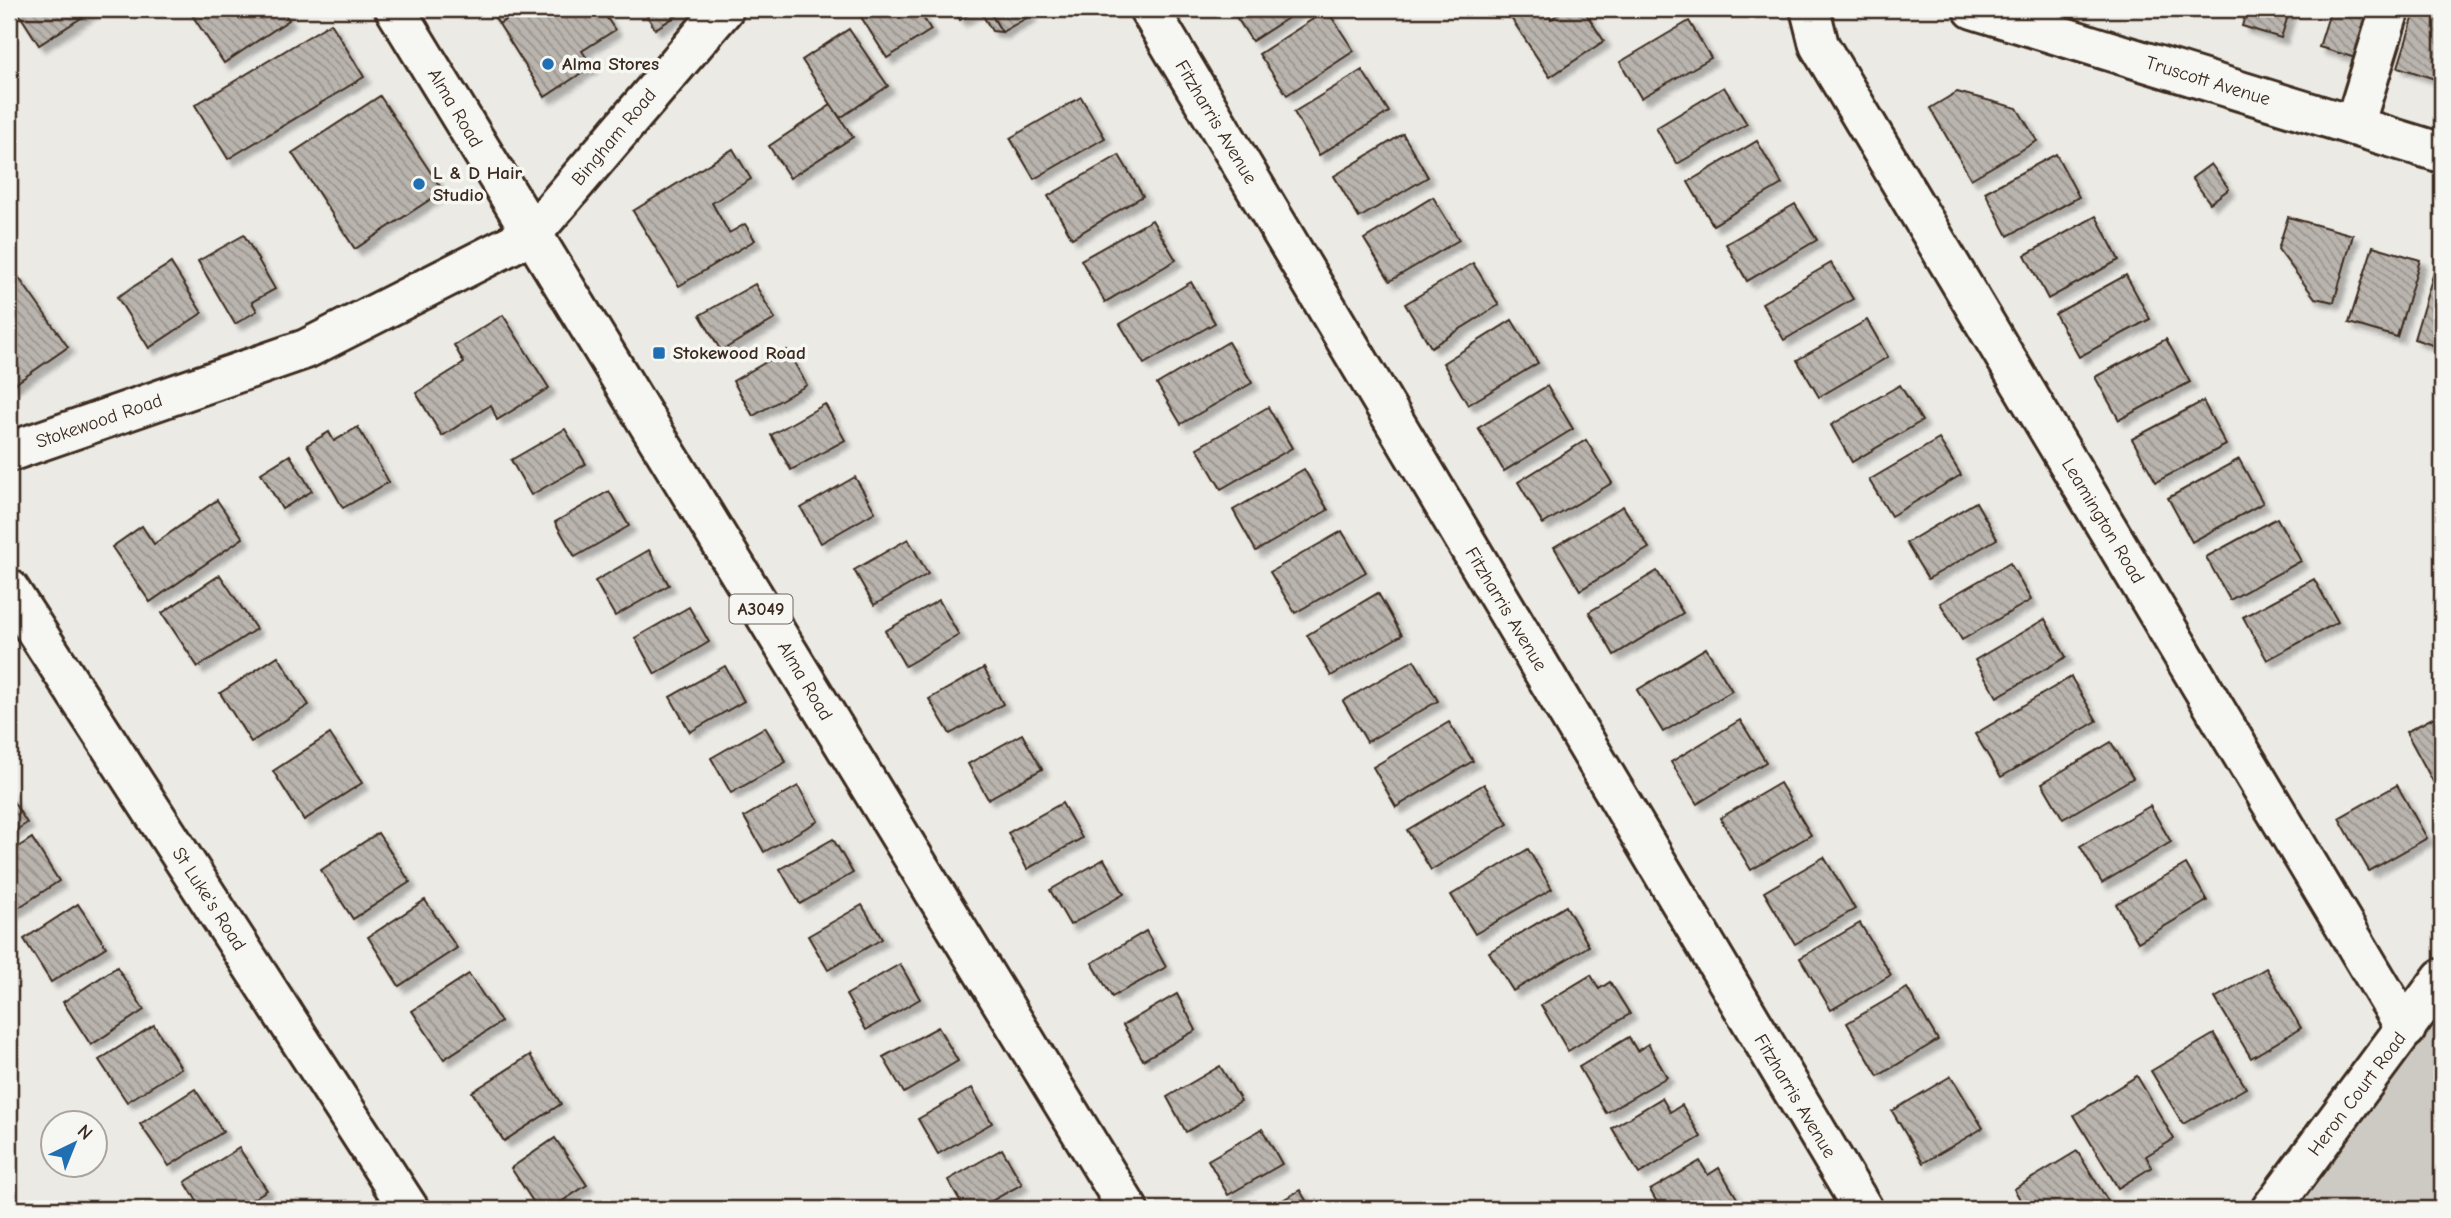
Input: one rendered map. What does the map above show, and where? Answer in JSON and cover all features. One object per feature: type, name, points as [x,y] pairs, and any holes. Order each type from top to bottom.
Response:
[{"type":"street","name":"Alma Road","points":[[395,9],[1128,1209]]},
{"type":"street","name":"Bingham Road","points":[[532,234],[724,9]]},
{"type":"street","name":"Fitzharris Avenue","points":[[1149,9],[1863,1209]]},
{"type":"street","name":"Leamington Road","points":[[1810,9],[1819,45],[2406,1029]]},
{"type":"street","name":"Truscott Avenue","points":[[1973,9],[2442,153]]},
{"type":"street","points":[[2354,126],[2390,9]]},
{"type":"street","name":"Stokewood Road","points":[[9,452],[306,349],[532,234]]},
{"type":"street","name":"St Luke's Road","points":[[9,589],[409,1209]]},
{"type":"street","name":"Heron Court Road","points":[[2271,1209],[2442,978]]},
{"type":"shaded area","points":[[2442,978],[2442,1209],[2271,1209]]},
{"type":"building","points":[[16,9],[95,9],[39,45]]},
{"type":"building","points":[[188,9],[281,9],[289,20],[224,63]]},
{"type":"building","points":[[489,9],[524,9],[499,24]]},
{"type":"building","points":[[524,9],[601,9],[615,30],[582,51],[592,66],[545,97],[499,24]]},
{"type":"building","points":[[643,9],[685,9],[686,10],[655,29]]},
{"type":"building","points":[[856,9],[918,9],[931,30],[887,58]]},
{"type":"building","points":[[954,9],[978,9],[960,20]]},
{"type":"building","points":[[979,9],[988,9],[1002,32],[992,31]]},
{"type":"building","points":[[988,9],[1026,9],[1030,16],[1002,32]]},
{"type":"building","points":[[1231,9],[1302,9],[1252,41]]},
{"type":"building","points":[[1524,9],[1545,9],[1551,19],[1566,9],[1583,9],[1604,41],[1550,77],[1511,18]]},
{"type":"building","points":[[2247,9],[2290,9],[2281,38],[2242,26]]},
{"type":"building","points":[[2331,9],[2375,9],[2359,59],[2319,47]]},
{"type":"building","points":[[2416,9],[2442,15],[2442,65],[2438,80],[2398,67]]},
{"type":"building","points":[[1327,10],[1354,51],[1287,95],[1259,54]]},
{"type":"building","points":[[1689,21],[1711,58],[1641,98],[1620,62]]},
{"type":"building","points":[[331,23],[364,77],[228,159],[195,105]]},
{"type":"building","points":[[849,29],[888,86],[840,118],[802,60]]},
{"type":"building","points":[[1362,70],[1389,112],[1319,155],[1294,112]]},
{"type":"building","points":[[1724,87],[1747,124],[1677,164],[1656,128]]},
{"type":"building","points":[[1957,92],[2017,108],[2037,141],[1971,179],[1930,108]]},
{"type":"building","points":[[380,96],[443,191],[355,249],[292,153]]},
{"type":"building","points":[[1081,97],[1105,138],[1034,179],[1010,138]]},
{"type":"building","points":[[831,105],[853,137],[790,178],[769,146]]},
{"type":"building","points":[[1403,134],[1428,177],[1359,218],[1334,176]]},
{"type":"building","points":[[1757,141],[1782,184],[1713,225],[1688,182]]},
{"type":"building","points":[[733,149],[751,179],[712,203],[729,233],[745,224],[755,240],[679,286],[633,211]]},
{"type":"building","points":[[2056,154],[2079,197],[2008,236],[1985,192]]},
{"type":"building","points":[[1119,155],[1143,196],[1072,238],[1048,196]]},
{"type":"building","points":[[2211,164],[2229,189],[2210,203],[2192,178]]},
{"type":"building","points":[[1433,197],[1459,240],[1390,281],[1364,239]]},
{"type":"building","points":[[1795,204],[1817,240],[1747,281],[1726,244]]},
{"type":"building","points":[[2096,216],[2119,260],[2048,299],[2025,255]]},
{"type":"building","points":[[2288,217],[2353,235],[2334,302],[2315,298],[2278,249]]},
{"type":"building","points":[[1152,220],[1176,260],[1105,302],[1081,260]]},
{"type":"building","points":[[244,235],[275,289],[252,302],[257,311],[235,324],[198,261]]},
{"type":"building","points":[[2373,246],[2420,260],[2397,337],[2349,323]]},
{"type":"building","points":[[2437,262],[2442,264],[2442,348],[2414,339]]},
{"type":"building","points":[[171,263],[202,313],[149,348],[117,297]]},
{"type":"building","points":[[1473,263],[1499,305],[1431,347],[1405,304]]},
{"type":"building","points":[[1831,263],[1853,299],[1784,340],[1762,303]]},
{"type":"building","points":[[17,275],[68,347],[9,388],[9,282]]},
{"type":"building","points":[[2126,275],[2150,319],[2079,357],[2055,314]]},
{"type":"building","points":[[1191,282],[1215,323],[1144,364],[1120,324]]},
{"type":"building","points":[[755,284],[775,319],[721,351],[700,315]]},
{"type":"building","points":[[503,315],[549,388],[497,420],[491,405],[442,436],[416,393],[464,363],[454,345]]},
{"type":"building","points":[[1512,320],[1538,363],[1468,405],[1443,363]]},
{"type":"building","points":[[1867,320],[1888,357],[1819,397],[1797,360]]},
{"type":"building","points":[[2166,339],[2190,382],[2119,420],[2095,377]]},
{"type":"building","points":[[1228,342],[1252,383],[1181,424],[1157,384]]},
{"type":"building","points":[[787,350],[807,385],[753,416],[733,381]]},
{"type":"building","points":[[1900,385],[1922,421],[1852,462],[1831,425]]},
{"type":"building","points":[[1547,386],[1573,429],[1504,471],[1478,428]]},
{"type":"building","points":[[2203,401],[2226,445],[2156,482],[2132,439]]},
{"type":"building","points":[[825,404],[845,440],[791,470],[771,435]]},
{"type":"building","points":[[1268,407],[1292,448],[1221,489],[1197,448]]},
{"type":"building","points":[[358,427],[389,482],[343,508],[307,445],[329,432],[334,441]]},
{"type":"building","points":[[565,429],[586,464],[531,495],[511,460]]},
{"type":"building","points":[[1939,439],[1961,475],[1891,516],[1869,480]]},
{"type":"building","points":[[1586,440],[1612,483],[1543,524],[1518,482]]},
{"type":"building","points":[[290,455],[312,491],[282,509],[261,473]]},
{"type":"building","points":[[2239,459],[2263,503],[2192,542],[2168,498]]},
{"type":"building","points":[[1304,469],[1328,510],[1256,551],[1233,510]]},
{"type":"building","points":[[855,477],[875,512],[821,543],[801,508]]},
{"type":"building","points":[[609,491],[629,526],[575,557],[555,522]]},
{"type":"building","points":[[217,500],[243,538],[150,602],[112,547],[142,526],[154,544]]},
{"type":"building","points":[[1976,502],[1997,539],[1928,579],[1906,543]]},
{"type":"building","points":[[1623,506],[1649,548],[1580,590],[1554,547]]},
{"type":"building","points":[[2277,518],[2301,561],[2230,600],[2206,557]]},
{"type":"building","points":[[1342,531],[1366,572],[1295,613],[1270,572]]},
{"type":"building","points":[[908,539],[928,574],[874,605],[854,570]]},
{"type":"building","points":[[649,550],[669,585],[615,616],[595,581]]},
{"type":"building","points":[[2010,563],[2031,600],[1962,640],[1940,603]]},
{"type":"building","points":[[1657,571],[1683,613],[1614,655],[1589,612]]},
{"type":"building","points":[[220,575],[256,629],[198,667],[162,613]]},
{"type":"building","points":[[2314,579],[2338,622],[2267,660],[2243,617]]},
{"type":"building","points":[[1378,593],[1402,635],[1331,676],[1307,635]]},
{"type":"building","points":[[939,600],[959,635],[905,666],[885,631]]},
{"type":"building","points":[[689,607],[709,642],[655,674],[635,638]]},
{"type":"building","points":[[2045,619],[2066,657],[1997,697],[1975,660]]},
{"type":"building","points":[[1706,648],[1732,691],[1663,732],[1637,690]]},
{"type":"building","points":[[278,656],[309,705],[251,742],[220,693]]},
{"type":"building","points":[[1414,660],[1438,701],[1367,742],[1343,701]]},
{"type":"building","points":[[725,666],[744,701],[690,732],[670,697]]},
{"type":"building","points":[[984,668],[1003,704],[950,734],[929,699]]},
{"type":"building","points":[[2071,677],[2097,721],[2001,777],[1975,734]]},
{"type":"building","points":[[2442,713],[2442,798],[2406,732]]},
{"type":"building","points":[[1740,720],[1766,762],[1697,804],[1671,762]]},
{"type":"building","points":[[1449,722],[1473,761],[1396,807],[1373,767]]},
{"type":"building","points":[[765,727],[786,762],[731,793],[711,758]]},
{"type":"building","points":[[330,734],[362,783],[304,820],[273,771]]},
{"type":"building","points":[[1022,734],[1042,769],[988,799],[968,764]]},
{"type":"building","points":[[2111,742],[2133,778],[2063,819],[2042,783]]},
{"type":"building","points":[[1780,783],[1811,835],[1751,870],[1720,818]]},
{"type":"building","points":[[1484,784],[1508,824],[1431,870],[1407,830]]},
{"type":"building","points":[[2397,785],[2427,838],[2369,871],[2339,818]]},
{"type":"building","points":[[798,786],[818,821],[764,852],[744,817]]},
{"type":"building","points":[[9,795],[27,823],[9,835]]},
{"type":"building","points":[[1062,803],[1082,838],[1027,869],[1008,833]]},
{"type":"building","points":[[2150,806],[2171,842],[2102,883],[2080,846]]},
{"type":"building","points":[[378,833],[410,882],[353,919],[321,870]]},
{"type":"building","points":[[32,838],[59,881],[9,914],[9,853]]},
{"type":"building","points":[[833,839],[853,873],[800,904],[780,869]]},
{"type":"building","points":[[1528,849],[1552,889],[1475,934],[1451,895]]},
{"type":"building","points":[[1824,857],[1855,909],[1795,944],[1764,892]]},
{"type":"building","points":[[1104,859],[1124,894],[1070,925],[1050,890]]},
{"type":"building","points":[[2186,864],[2207,901],[2138,942],[2116,904]]},
{"type":"building","points":[[425,900],[457,948],[399,986],[368,937]]},
{"type":"building","points":[[78,904],[106,947],[51,982],[24,939]]},
{"type":"building","points":[[862,905],[882,939],[828,970],[808,936]]},
{"type":"building","points":[[1566,906],[1589,946],[1513,991],[1489,952]]},
{"type":"building","points":[[1860,923],[1891,975],[1831,1010],[1800,958]]},
{"type":"building","points":[[1146,931],[1166,967],[1112,997],[1092,963]]},
{"type":"building","points":[[900,964],[920,999],[866,1030],[846,995]]},
{"type":"building","points":[[117,967],[144,1010],[91,1045],[63,1002]]},
{"type":"building","points":[[2266,968],[2301,1028],[2251,1058],[2215,998]]},
{"type":"building","points":[[469,974],[501,1022],[444,1059],[412,1011]]},
{"type":"building","points":[[1591,975],[1599,989],[1610,982],[1630,1014],[1568,1051],[1541,1005]]},
{"type":"building","points":[[1907,988],[1938,1040],[1878,1076],[1847,1023]]},
{"type":"building","points":[[1177,994],[1196,1030],[1143,1060],[1123,1025]]},
{"type":"building","points":[[154,1025],[181,1068],[127,1102],[99,1060]]},
{"type":"building","points":[[938,1027],[958,1061],[904,1093],[883,1057]]},
{"type":"building","points":[[2214,1034],[2246,1088],[2183,1124],[2151,1071]]},
{"type":"building","points":[[1629,1037],[1637,1051],[1648,1044],[1667,1077],[1606,1113],[1579,1067]]},
{"type":"building","points":[[530,1055],[561,1104],[504,1141],[472,1092]]},
{"type":"building","points":[[1220,1066],[1241,1101],[1186,1132],[1167,1097]]},
{"type":"building","points":[[1951,1076],[1983,1128],[1923,1163],[1892,1111]]},
{"type":"building","points":[[2137,1076],[2174,1139],[2146,1156],[2152,1167],[2118,1188],[2074,1115]]},
{"type":"building","points":[[972,1088],[992,1123],[938,1154],[918,1119]]},
{"type":"building","points":[[195,1089],[223,1132],[169,1166],[140,1124]]},
{"type":"building","points":[[1662,1098],[1670,1112],[1682,1105],[1701,1137],[1639,1174],[1612,1128]]},
{"type":"building","points":[[1262,1129],[1282,1164],[1228,1195],[1208,1160]]},
{"type":"building","points":[[555,1138],[587,1185],[550,1209],[538,1209],[511,1168]]},
{"type":"building","points":[[239,1148],[267,1190],[237,1209],[202,1209],[185,1182]]},
{"type":"building","points":[[1002,1149],[1022,1184],[977,1209],[965,1209],[948,1180]]},
{"type":"building","points":[[2077,1151],[2113,1209],[2026,1209],[2014,1189]]},
{"type":"building","points":[[1700,1161],[1708,1175],[1719,1168],[1738,1200],[1723,1209],[1661,1209],[1650,1190]]},
{"type":"building","points":[[1300,1190],[1311,1209],[1267,1209]]},
{"type":"place","name":"Alma Stores","points":[[548,64]]},
{"type":"place","name":"L & D Hair Studio","points":[[419,184]]},
{"type":"place","name":"Stokewood Road","points":[[659,353]]}]
